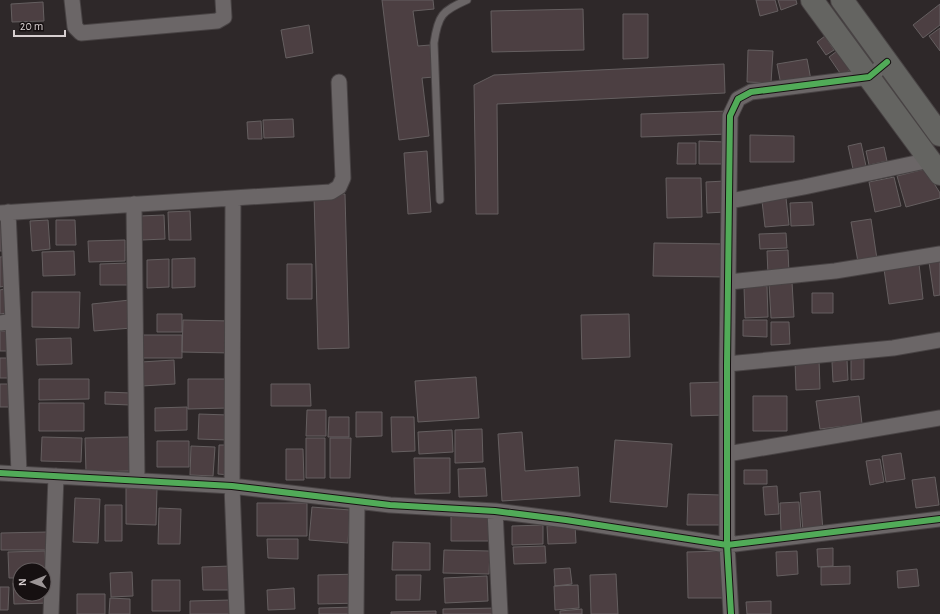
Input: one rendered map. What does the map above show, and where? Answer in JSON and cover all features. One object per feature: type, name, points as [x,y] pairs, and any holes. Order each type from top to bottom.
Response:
[{"type":"main road","points":[[812,0],[935,167]]},
{"type":"main road","points":[[842,0],[940,135]]},
{"type":"street","points":[[72,0],[75,27],[81,33],[217,21],[224,17],[223,0]]},
{"type":"street","points":[[731,614],[727,545],[727,364],[730,116],[738,99],[751,92],[869,77],[887,62]]},
{"type":"street","points":[[19,474],[6,322],[4,213],[331,192],[339,187],[343,178],[338,82]]},
{"type":"street","points":[[730,201],[804,187],[935,167]]},
{"type":"street","points":[[233,198],[232,486],[237,614]]},
{"type":"street","points":[[134,204],[137,480]]},
{"type":"street","points":[[729,282],[834,272],[940,254]]},
{"type":"street","points":[[727,364],[893,348],[940,340]]},
{"type":"street","points":[[727,454],[940,418]]},
{"type":"street","points":[[0,473],[232,486],[390,505],[495,511],[566,520],[727,545],[940,519]]},
{"type":"street","points":[[51,614],[56,476]]},
{"type":"street","points":[[356,614],[357,501]]},
{"type":"street","points":[[495,511],[500,614]]},
{"type":"lane","points":[[440,200],[434,42],[437,26],[445,10],[467,0]]},
{"type":"building","points":[[382,0],[433,0],[434,9],[413,11],[418,46],[430,45],[434,77],[422,78],[429,136],[399,140]]},
{"type":"building","points":[[756,0],[775,0],[778,11],[760,16]]},
{"type":"building","points":[[778,0],[796,0],[797,4],[781,10]]},
{"type":"building","points":[[43,2],[44,21],[12,22],[11,4]]},
{"type":"building","points":[[940,4],[940,25],[923,38],[913,25]]},
{"type":"building","points":[[583,9],[584,50],[492,52],[491,11]]},
{"type":"building","points":[[623,14],[648,14],[648,58],[623,59]]},
{"type":"building","points":[[309,25],[313,53],[286,58],[281,30]]},
{"type":"building","points":[[940,28],[940,51],[929,36]]},
{"type":"building","points":[[825,36],[834,50],[826,55],[817,42]]},
{"type":"building","points":[[748,50],[773,51],[771,83],[747,82]]},
{"type":"building","points":[[837,51],[850,70],[842,76],[829,57]]},
{"type":"building","points":[[807,59],[811,80],[781,85],[777,64]]},
{"type":"building","points":[[724,64],[725,93],[497,104],[498,214],[476,214],[474,85],[494,75]]},
{"type":"building","points":[[728,111],[729,134],[641,137],[641,114]]},
{"type":"building","points":[[293,119],[294,137],[264,138],[263,120]]},
{"type":"building","points":[[261,121],[262,139],[248,139],[247,122]]},
{"type":"building","points":[[750,135],[794,136],[794,162],[750,162]]},
{"type":"building","points":[[699,141],[726,142],[726,164],[699,164]]},
{"type":"building","points":[[678,143],[696,143],[696,164],[677,164]]},
{"type":"building","points":[[861,143],[866,166],[853,169],[848,146]]},
{"type":"building","points":[[884,147],[887,161],[869,165],[866,151]]},
{"type":"building","points":[[427,151],[431,212],[408,214],[404,153]]},
{"type":"building","points":[[925,169],[940,193],[940,198],[906,207],[897,176]]},
{"type":"building","points":[[894,177],[901,206],[875,212],[869,182]]},
{"type":"building","points":[[666,178],[701,178],[702,217],[667,218]]},
{"type":"building","points":[[725,181],[725,212],[707,213],[706,182]]},
{"type":"building","points":[[345,194],[349,348],[318,349],[314,195]]},
{"type":"building","points":[[786,198],[789,225],[765,227],[762,201]]},
{"type":"building","points":[[812,202],[814,225],[791,226],[790,203]]},
{"type":"building","points":[[190,211],[191,240],[169,240],[168,212]]},
{"type":"building","points":[[164,215],[165,239],[142,240],[140,216]]},
{"type":"building","points":[[871,219],[877,259],[858,262],[851,222]]},
{"type":"building","points":[[48,220],[50,249],[32,251],[30,221]]},
{"type":"building","points":[[56,220],[75,220],[76,245],[56,245]]},
{"type":"building","points":[[0,223],[10,223],[10,251],[0,251]]},
{"type":"building","points":[[786,233],[787,248],[760,249],[759,234]]},
{"type":"building","points":[[125,240],[125,261],[89,262],[88,241]]},
{"type":"building","points":[[654,243],[727,244],[727,277],[653,276]]},
{"type":"building","points":[[788,250],[789,274],[768,275],[767,251]]},
{"type":"building","points":[[74,251],[75,275],[43,276],[42,252]]},
{"type":"building","points":[[9,256],[12,285],[0,287],[0,257]]},
{"type":"building","points":[[195,258],[195,287],[172,288],[172,259]]},
{"type":"building","points":[[169,259],[169,287],[147,288],[147,260]]},
{"type":"building","points":[[940,261],[940,295],[934,296],[929,262]]},
{"type":"building","points":[[129,263],[129,285],[100,285],[100,264]]},
{"type":"building","points":[[287,264],[312,264],[312,299],[287,299]]},
{"type":"building","points":[[919,264],[923,299],[889,304],[884,269]]},
{"type":"building","points":[[792,282],[794,317],[771,318],[769,283]]},
{"type":"building","points":[[767,286],[768,317],[745,318],[744,287]]},
{"type":"building","points":[[4,289],[7,313],[0,314],[0,290]]},
{"type":"building","points":[[32,292],[80,292],[79,328],[32,327]]},
{"type":"building","points":[[812,293],[833,293],[833,313],[812,313]]},
{"type":"building","points":[[130,300],[132,328],[94,331],[92,304]]},
{"type":"building","points":[[157,314],[182,314],[182,332],[157,332]]},
{"type":"building","points":[[629,314],[630,357],[582,359],[581,315]]},
{"type":"building","points":[[183,320],[231,321],[231,353],[182,352]]},
{"type":"building","points":[[743,320],[767,320],[767,337],[743,336]]},
{"type":"building","points":[[771,322],[789,322],[790,344],[771,345]]},
{"type":"building","points":[[0,331],[12,331],[13,351],[0,351]]},
{"type":"building","points":[[140,335],[182,335],[182,358],[140,358]]},
{"type":"building","points":[[71,338],[72,364],[37,365],[36,339]]},
{"type":"building","points":[[851,356],[864,356],[864,379],[851,380]]},
{"type":"building","points":[[0,358],[7,358],[8,378],[0,378]]},
{"type":"building","points":[[819,359],[820,389],[796,390],[795,360]]},
{"type":"building","points":[[174,360],[175,384],[142,386],[141,362]]},
{"type":"building","points":[[847,360],[848,380],[833,382],[832,362]]},
{"type":"building","points":[[476,377],[479,418],[418,422],[415,381]]},
{"type":"building","points":[[39,379],[89,379],[89,399],[39,400]]},
{"type":"building","points":[[188,379],[229,379],[229,408],[188,409]]},
{"type":"building","points":[[724,382],[725,415],[691,416],[690,383]]},
{"type":"building","points":[[0,384],[10,384],[11,407],[0,407]]},
{"type":"building","points":[[271,384],[310,384],[311,406],[271,406]]},
{"type":"building","points":[[105,392],[131,393],[130,405],[105,404]]},
{"type":"building","points":[[753,396],[787,396],[787,431],[753,431]]},
{"type":"building","points":[[859,396],[862,424],[820,429],[816,401]]},
{"type":"building","points":[[39,403],[84,403],[84,431],[39,431]]},
{"type":"building","points":[[187,407],[187,430],[155,431],[155,408]]},
{"type":"building","points":[[307,410],[326,410],[326,436],[306,436]]},
{"type":"building","points":[[356,412],[382,412],[382,436],[356,437]]},
{"type":"building","points":[[199,414],[228,415],[227,440],[198,439]]},
{"type":"building","points":[[329,417],[349,417],[349,437],[328,437]]},
{"type":"building","points":[[391,417],[414,417],[415,451],[392,452]]},
{"type":"building","points":[[482,429],[483,462],[455,463],[455,430]]},
{"type":"building","points":[[452,430],[453,452],[419,454],[418,432]]},
{"type":"building","points":[[522,432],[525,471],[578,467],[580,496],[502,501],[498,434]]},
{"type":"building","points":[[42,437],[82,438],[81,462],[41,461]]},
{"type":"building","points":[[129,437],[131,471],[86,472],[85,438]]},
{"type":"building","points":[[306,438],[325,438],[325,478],[306,478]]},
{"type":"building","points":[[330,438],[351,438],[350,478],[330,478]]},
{"type":"building","points":[[615,440],[672,444],[667,507],[610,502]]},
{"type":"building","points":[[157,441],[189,441],[189,467],[157,467]]},
{"type":"building","points":[[219,445],[230,445],[229,475],[218,474]]},
{"type":"building","points":[[191,446],[215,447],[213,476],[190,475]]},
{"type":"building","points":[[286,449],[303,449],[304,480],[286,480]]},
{"type":"building","points":[[901,453],[905,479],[886,482],[882,456]]},
{"type":"building","points":[[414,458],[450,458],[450,493],[415,494]]},
{"type":"building","points":[[880,459],[884,482],[870,485],[866,461]]},
{"type":"building","points":[[485,468],[487,496],[459,497],[458,469]]},
{"type":"building","points":[[744,470],[767,470],[767,484],[744,484]]},
{"type":"building","points":[[935,477],[939,505],[916,508],[912,480]]},
{"type":"building","points":[[777,486],[779,514],[765,515],[763,487]]},
{"type":"building","points":[[126,488],[157,489],[156,525],[126,524]]},
{"type":"building","points":[[820,491],[823,531],[803,532],[800,493]]},
{"type":"building","points":[[688,494],[721,495],[720,525],[687,525]]},
{"type":"building","points":[[75,498],[100,499],[98,543],[73,542]]},
{"type":"building","points":[[799,502],[801,532],[781,532],[780,503]]},
{"type":"building","points":[[257,503],[307,503],[307,536],[257,536]]},
{"type":"building","points":[[105,505],[122,505],[122,541],[105,541]]},
{"type":"building","points":[[312,507],[350,510],[348,543],[309,540]]},
{"type":"building","points":[[159,508],[181,509],[180,544],[158,544]]},
{"type":"building","points":[[451,514],[490,514],[490,541],[451,541]]},
{"type":"building","points":[[543,525],[543,544],[512,545],[512,526]]},
{"type":"building","points":[[575,525],[576,543],[548,544],[547,526]]},
{"type":"building","points":[[48,532],[48,550],[1,550],[1,533]]},
{"type":"building","points":[[267,539],[298,539],[298,559],[268,558]]},
{"type":"building","points":[[393,542],[430,543],[430,570],[392,570]]},
{"type":"building","points":[[545,546],[546,563],[514,564],[513,547]]},
{"type":"building","points":[[833,548],[833,566],[818,567],[817,549]]},
{"type":"building","points":[[444,550],[490,551],[489,574],[443,573]]},
{"type":"building","points":[[45,551],[45,562],[12,562],[12,578],[9,578],[8,552]]},
{"type":"building","points":[[724,551],[725,598],[688,598],[687,552]]},
{"type":"building","points":[[797,551],[798,574],[777,576],[776,552]]},
{"type":"building","points":[[231,566],[232,590],[203,590],[202,567]]},
{"type":"building","points":[[850,566],[850,584],[821,585],[821,567]]},
{"type":"building","points":[[570,568],[572,584],[555,586],[554,569]]},
{"type":"building","points":[[917,569],[919,586],[898,588],[897,571]]},
{"type":"building","points":[[132,572],[133,596],[111,597],[110,573]]},
{"type":"building","points":[[361,574],[361,603],[318,604],[318,575]]},
{"type":"building","points":[[616,574],[618,614],[591,614],[590,575]]},
{"type":"building","points":[[396,575],[421,575],[420,600],[396,600]]},
{"type":"building","points":[[487,576],[488,601],[445,603],[444,578]]},
{"type":"building","points":[[152,580],[180,580],[180,611],[152,611]]},
{"type":"building","points":[[578,585],[579,608],[555,610],[554,586]]},
{"type":"building","points":[[0,587],[9,587],[8,610],[0,610]]},
{"type":"building","points":[[294,588],[295,609],[268,610],[267,590]]},
{"type":"building","points":[[77,594],[105,594],[105,614],[77,614]]},
{"type":"building","points":[[110,598],[130,599],[130,614],[109,614]]},
{"type":"building","points":[[231,600],[232,614],[190,614],[190,601]]},
{"type":"building","points":[[771,601],[771,614],[747,614],[746,602]]},
{"type":"building","points":[[14,602],[49,603],[14,604]]},
{"type":"building","points":[[357,607],[357,614],[319,614],[319,608]]},
{"type":"building","points":[[498,608],[498,614],[443,614],[443,609]]},
{"type":"building","points":[[582,609],[582,614],[560,614],[560,611]]},
{"type":"building","points":[[436,611],[436,614],[391,614],[391,612]]},
{"type":"cycle path","points":[[731,614],[727,545],[727,364],[730,116],[738,99],[751,92],[869,77],[887,62]]},
{"type":"cycle path","points":[[0,473],[232,486],[390,505],[495,511],[566,520],[727,545],[940,519]]}]
